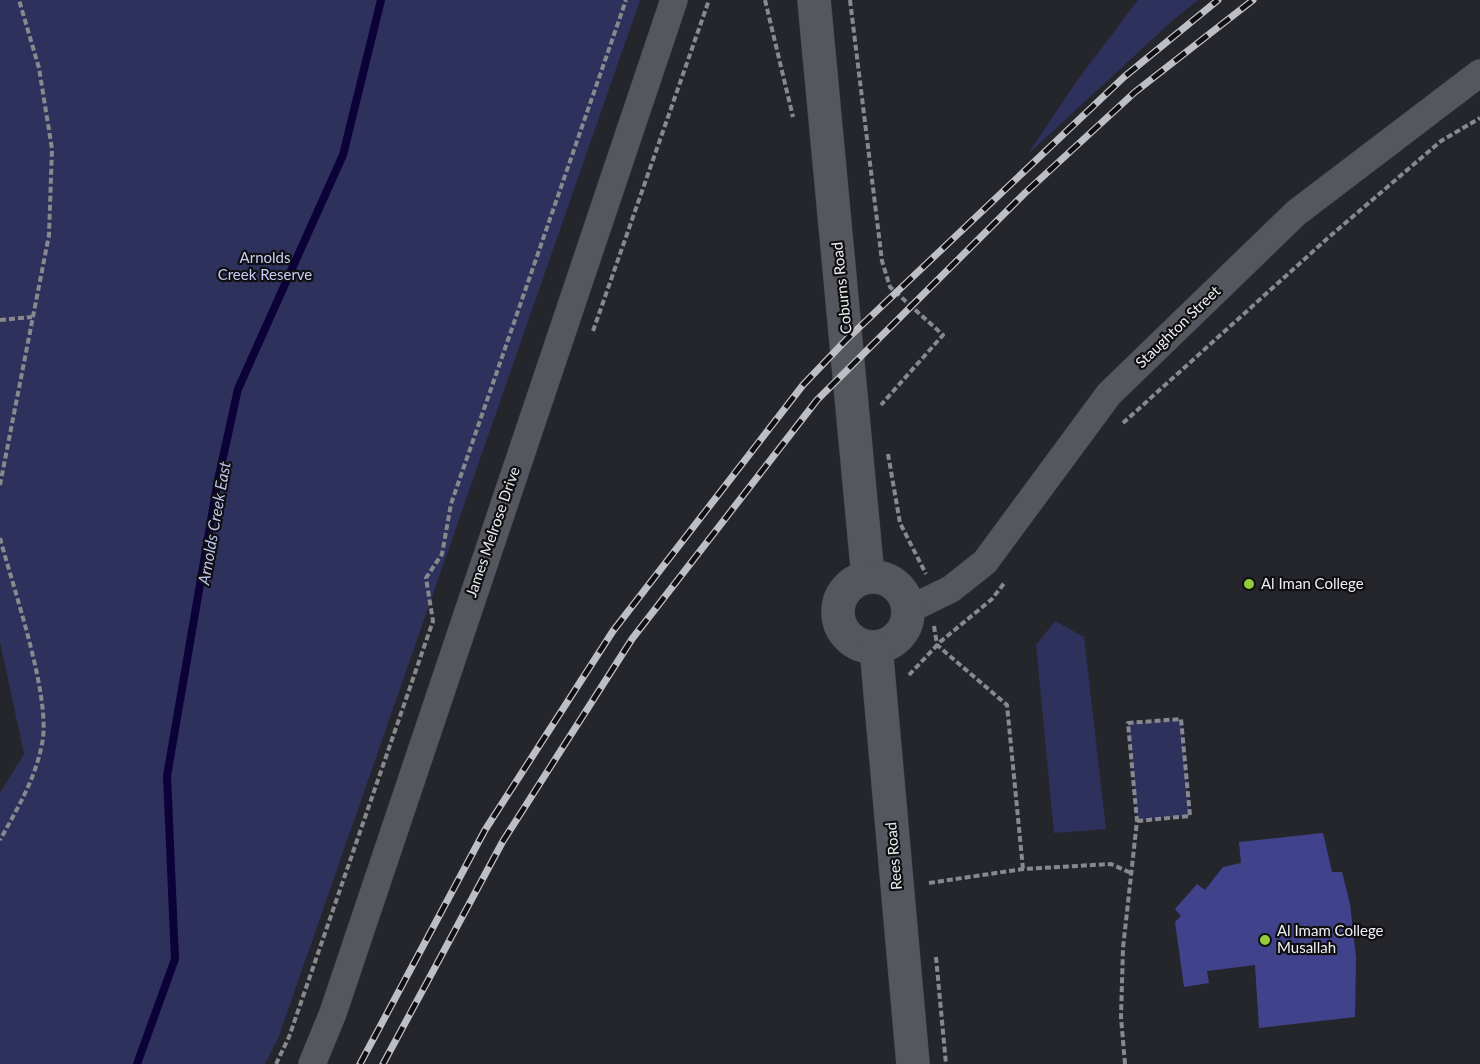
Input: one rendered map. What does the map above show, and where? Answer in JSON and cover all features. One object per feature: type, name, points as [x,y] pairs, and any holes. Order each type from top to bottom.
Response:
[{"type":"street","name":"James Melrose Drive","points":[[312,1064],[333,1013],[674,0]]},
{"type":"street","name":"Coburns Road","points":[[814,0],[868,577]]},
{"type":"street","name":"Staughton Street","points":[[919,604],[951,589],[985,562],[1109,394],[1296,213],[1480,73]]},
{"type":"street","points":[[868,577],[890,581],[906,598],[919,604],[896,639],[876,647],[852,641],[843,633],[838,622],[838,604],[846,588],[868,577]]},
{"type":"street","name":"Rees Road","points":[[876,647],[913,1064]]},
{"type":"path","points":[[0,485],[49,235],[52,149],[39,68],[19,0]]},
{"type":"path","points":[[276,1064],[289,1037],[433,621],[426,578],[442,554],[451,504],[626,0]]},
{"type":"path","points":[[850,0],[882,261],[890,286],[943,334],[880,405],[882,417]]},
{"type":"path","points":[[1122,424],[1346,222],[1441,141],[1480,118]]},
{"type":"path","points":[[0,321],[32,317]]},
{"type":"path","points":[[888,453],[900,523],[927,576],[919,604],[937,645],[1007,705],[1023,869]]},
{"type":"path","points":[[0,538],[41,693],[43,741],[33,780],[0,840]]},
{"type":"path","points":[[910,685],[909,675],[937,645],[992,599],[1009,577]]},
{"type":"path","points":[[1125,1064],[1121,1017],[1122,948],[1137,821],[1128,723],[1181,719],[1190,816],[1137,821]]},
{"type":"path","points":[[929,883],[1023,869],[1111,864],[1131,873]]},
{"type":"green space","name":"Arnolds Creek Reserve","points":[[0,0],[640,0],[279,1036],[265,1064],[0,1064],[0,793],[24,754],[0,642]]},
{"type":"green space","points":[[1138,0],[1198,0],[1172,21],[1027,155],[1079,78]]},
{"type":"green space","points":[[1055,621],[1084,637],[1106,829],[1054,833],[1036,645]]},
{"type":"green space","points":[[1181,719],[1190,816],[1137,821],[1128,723]]},
{"type":"building","name":"Al Imam College Musallah","points":[[1323,833],[1332,872],[1342,872],[1350,904],[1356,957],[1355,1017],[1259,1028],[1255,965],[1207,971],[1209,983],[1184,987],[1175,922],[1181,916],[1175,909],[1197,884],[1205,890],[1223,867],[1241,863],[1239,842]]},
{"type":"waterway","name":"Arnolds Creek East","points":[[137,1064],[175,959],[167,776],[218,480],[238,389],[343,155],[381,0]]},
{"type":"railway","points":[[360,1064],[485,830],[613,631],[803,385],[847,339],[1124,77],[1218,0]]},
{"type":"railway","points":[[383,1064],[503,841],[632,639],[817,400],[1025,193],[1135,92],[1253,0]]},
{"type":"place","name":"Al Iman College","points":[[1249,584]]},
{"type":"place","name":"Al Imam College Musallah","points":[[1265,940]]}]
